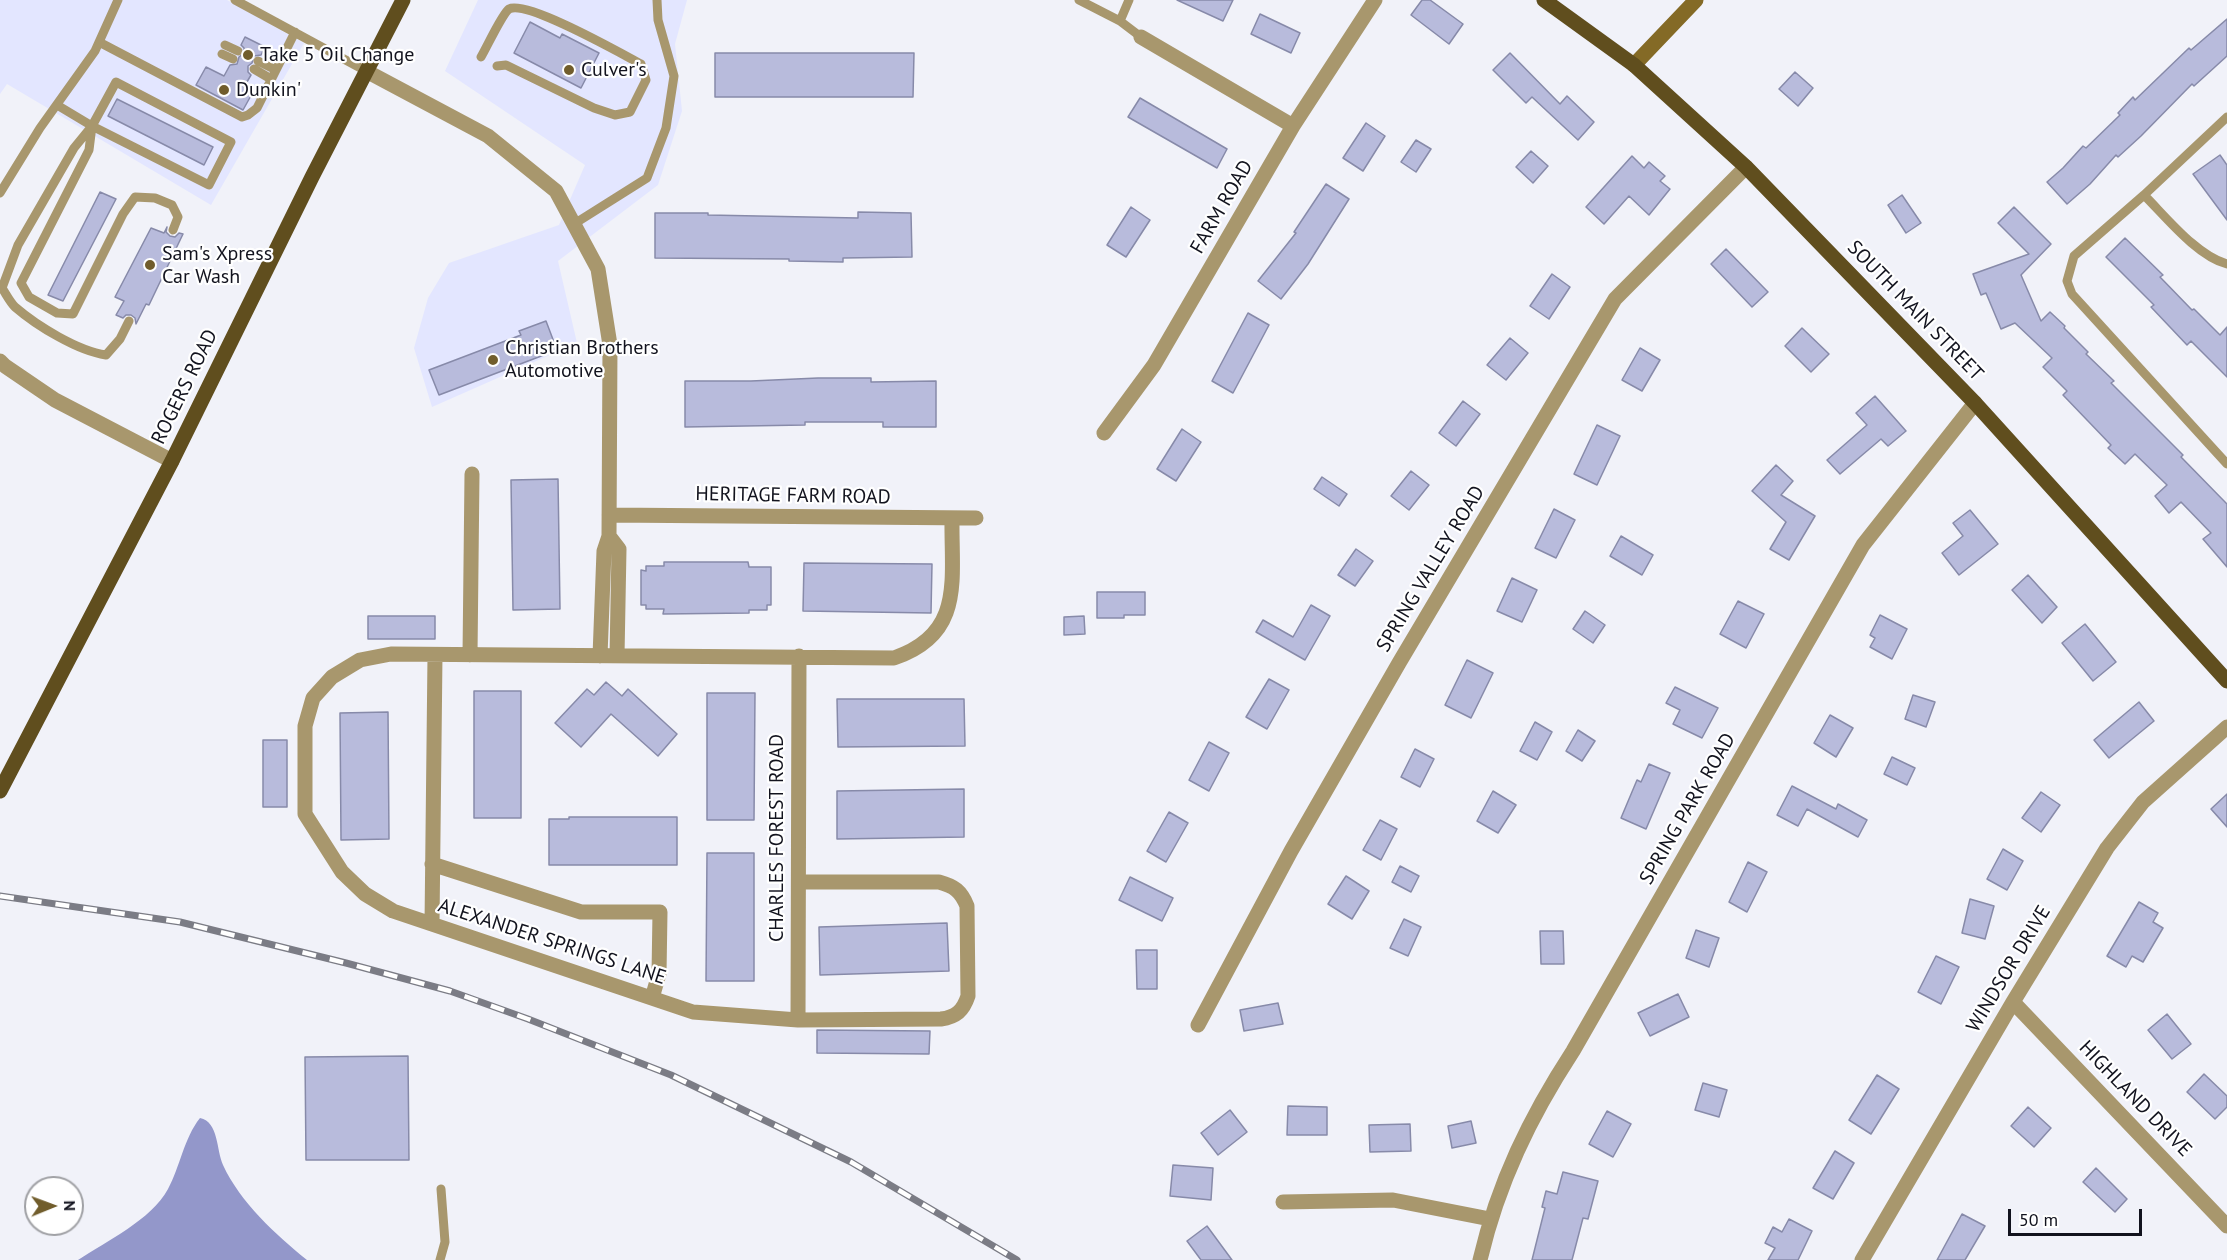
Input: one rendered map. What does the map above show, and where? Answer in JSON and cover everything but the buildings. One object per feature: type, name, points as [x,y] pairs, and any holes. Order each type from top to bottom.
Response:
[{"type":"main road","name":"ROGERS ROAD","points":[[0,790],[172,461],[403,0]]},
{"type":"main road","name":"SOUTH MAIN STREET","points":[[1544,0],[1634,65],[1746,167],[1975,403],[2227,681]]},
{"type":"street","points":[[1634,65],[1696,0]]},
{"type":"street","name":"FARM ROAD","points":[[1104,433],[1154,365],[1293,126],[1370,2]]},
{"type":"street","points":[[1141,37],[1293,126]]},
{"type":"street","points":[[366,71],[488,136],[556,191],[598,269],[610,345],[609,536],[604,550],[600,656]]},
{"type":"street","name":"SPRING VALLEY ROAD","points":[[1198,1025],[1291,851],[1399,663],[1615,299],[1746,167]]},
{"type":"street","points":[[0,361],[55,400],[172,461]]},
{"type":"street","name":"SPRING PARK ROAD","points":[[1480,1260],[1490,1219],[1505,1176],[1531,1121],[1863,545],[1975,403]]},
{"type":"street","points":[[470,655],[472,474]]},
{"type":"street","name":"HERITAGE FARM ROAD","points":[[609,515],[976,518]]},
{"type":"street","name":"ALEXANDER SPRINGS LANE","points":[[799,882],[939,882],[952,885],[963,895],[967,906],[968,996],[964,1007],[953,1017],[798,1020],[693,1012],[393,911],[365,894],[342,872],[305,813],[305,726],[313,698],[332,676],[360,660],[391,654],[894,658],[913,651],[942,625],[951,603],[952,518]]},
{"type":"street","points":[[609,536],[619,549],[617,656]]},
{"type":"street","points":[[432,924],[435,655]]},
{"type":"street","name":"CHARLES FOREST ROAD","points":[[798,656],[798,1020]]},
{"type":"street","name":"WINDSOR DRIVE","points":[[1862,1260],[2013,1002],[2107,848],[2143,802],[2227,727]]},
{"type":"street","points":[[432,864],[581,912],[660,912],[659,975],[652,998]]},
{"type":"street","name":"HIGHLAND DRIVE","points":[[2013,1002],[2227,1226]]},
{"type":"street","points":[[1283,1202],[1393,1200],[1490,1219]]},
{"type":"lane","points":[[0,193],[40,128],[95,51],[118,0]]},
{"type":"lane","points":[[235,0],[366,71]]},
{"type":"lane","points":[[574,225],[647,178],[666,128],[674,76],[658,20],[657,0]]},
{"type":"lane","points":[[1079,0],[1120,21],[1141,37]]},
{"type":"lane","points":[[1120,21],[1129,0]]},
{"type":"lane","points":[[482,57],[508,9],[519,5],[542,11],[641,64],[646,80],[630,112],[615,115],[594,108],[506,64],[497,66]]},
{"type":"lane","points":[[99,42],[242,117],[256,108],[295,33]]},
{"type":"lane","points":[[224,49],[235,55]]},
{"type":"lane","points":[[271,79],[256,65],[276,70]]},
{"type":"lane","points":[[57,105],[92,126],[209,185],[231,142],[116,82],[92,126],[74,148],[18,245],[2,288],[13,306],[38,324],[91,353],[106,355],[120,339],[129,321]]},
{"type":"lane","points":[[2227,117],[2144,195],[2074,256],[2067,281],[2072,294],[2227,465]]},
{"type":"lane","points":[[92,126],[89,150],[21,283],[29,297],[57,312],[73,314],[123,214],[135,197],[155,198],[172,205],[178,217],[173,230]]},
{"type":"lane","points":[[2144,195],[2183,236],[2217,261],[2227,264]]},
{"type":"lane","points":[[440,1260],[445,1242],[441,1189]]},
{"type":"shaded area","points":[[0,0],[227,0],[304,43],[211,205],[7,84],[0,94]]},
{"type":"shaded area","points":[[478,0],[687,0],[675,44],[682,111],[658,185],[558,261],[577,343],[432,407],[414,348],[428,298],[449,263],[559,225],[585,165],[445,71]]},
{"type":"water","points":[[200,1118],[211,1125],[223,1165],[239,1192],[271,1229],[307,1260],[78,1260],[128,1229],[160,1200],[168,1189],[190,1134]]},
{"type":"railway","points":[[0,896],[180,922],[450,991],[671,1075],[851,1162],[1017,1260]]},
{"type":"place","name":"Take 5 Oil Change","points":[[248,55]]},
{"type":"place","name":"Culver's","points":[[569,70]]},
{"type":"place","name":"Dunkin'","points":[[224,90]]},
{"type":"place","name":"Sam's Xpress Car Wash","points":[[150,265]]},
{"type":"place","name":"Christian Brothers Automotive","points":[[493,360]]}]
